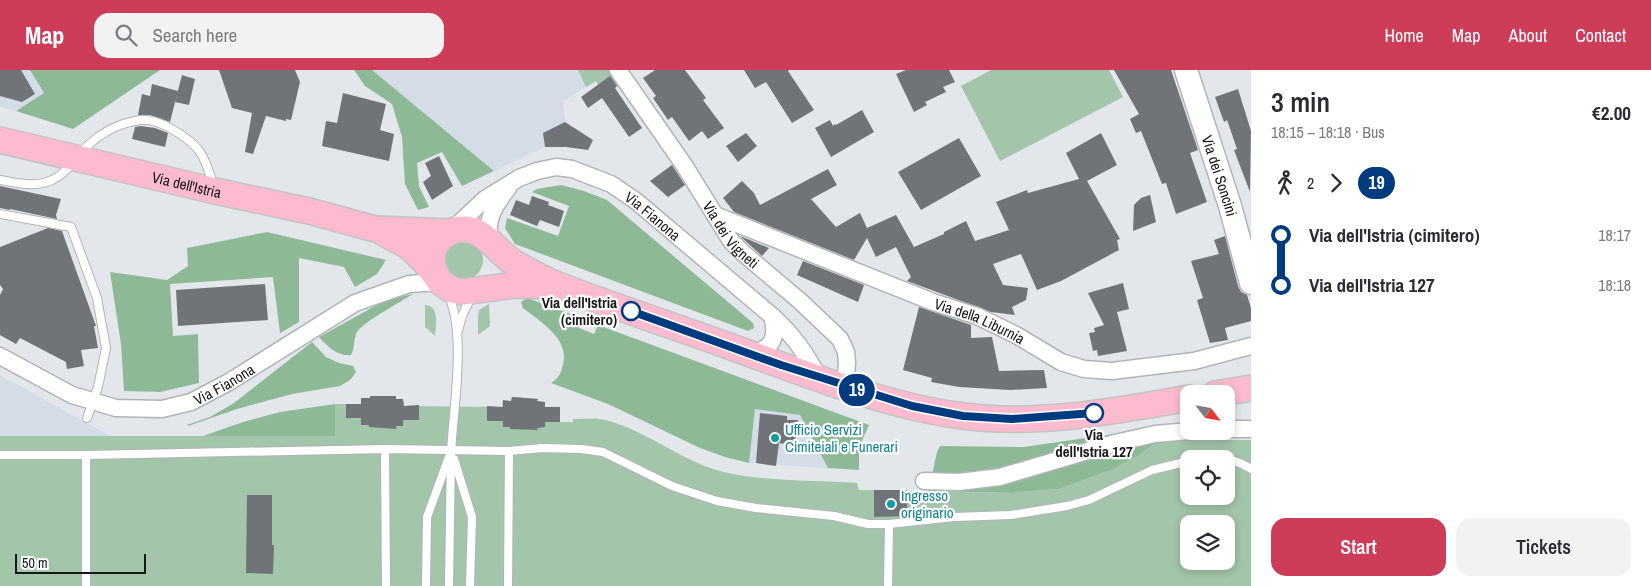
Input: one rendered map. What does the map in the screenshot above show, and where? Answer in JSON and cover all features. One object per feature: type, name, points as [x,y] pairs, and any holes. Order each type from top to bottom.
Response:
[{"type":"main road","name":"Via dell'Istria","points":[[0,140],[215,191],[309,211],[375,229],[408,246],[425,262],[440,282],[458,291],[463,292],[514,285],[561,286]]},
{"type":"main road","name":"Via dell'Istria","points":[[375,229],[449,232],[456,229],[478,232],[509,259],[561,286],[818,378],[909,405],[963,416],[1012,419],[1110,412],[1180,400]]},
{"type":"main road","points":[[440,282],[432,256],[438,241],[449,232]]},
{"type":"main road","points":[[475,289],[487,281],[494,266],[495,257],[490,243]]},
{"type":"main road","points":[[1235,391],[1251,388]]},
{"type":"street","name":"Via dei Soncini","points":[[1186,70],[1230,206],[1251,283]]},
{"type":"street","name":"Via dei Vigneti","points":[[623,72],[731,241],[742,254],[800,301],[840,340],[846,352],[848,363],[845,386]]},
{"type":"street","name":"Via Fianona","points":[[449,232],[485,199],[513,181],[537,170],[556,167],[572,169],[591,175],[611,184],[636,201],[772,316],[790,333],[807,354],[818,378]]},
{"type":"street","name":"Via Fianona","points":[[490,243],[487,232],[490,218],[496,203],[513,181]]},
{"type":"street","name":"Via della Liburnia","points":[[715,214],[933,302],[977,316],[1016,335],[1061,362],[1084,369],[1112,371],[1194,361],[1251,346]]},
{"type":"street","name":"Via Fianona","points":[[0,356],[72,395],[116,408],[162,410],[191,402],[229,382],[355,303],[409,284],[440,282]]},
{"type":"street","points":[[751,354],[763,351],[770,346],[774,337],[775,326],[772,316]]},
{"type":"street","points":[[1235,429],[1251,429]]},
{"type":"street","points":[[924,481],[959,482],[1000,477],[1115,443],[1155,434],[1180,432]]},
{"type":"lane","points":[[0,180],[26,185],[51,180],[65,172],[92,141],[115,127],[143,120],[177,131],[200,152],[215,191]]},
{"type":"lane","points":[[0,214],[70,227],[97,298],[106,348],[94,402],[87,418]]},
{"type":"lane","points":[[440,282],[450,299],[457,333],[455,407],[451,451],[449,586]]},
{"type":"lane","points":[[457,333],[468,302],[475,289]]},
{"type":"lane","points":[[0,455],[86,456],[385,449],[451,451],[509,451],[542,448],[581,449],[604,452],[672,486],[717,501],[756,508],[834,516],[868,524],[889,524],[954,517],[1011,515],[1067,506],[1089,500],[1152,470],[1180,463]]},
{"type":"lane","points":[[385,449],[386,586]]},
{"type":"lane","points":[[426,586],[427,517],[451,451]]},
{"type":"lane","points":[[451,451],[472,517],[470,586]]},
{"type":"lane","points":[[508,586],[509,451]]},
{"type":"lane","points":[[86,456],[86,586]]},
{"type":"lane","points":[[1235,461],[1251,469]]},
{"type":"lane","points":[[888,586],[889,524]]},
{"type":"shaded area","points":[[0,70],[30,70],[44,93],[16,111],[0,107]]},
{"type":"shaded area","points":[[372,70],[611,70],[618,86],[603,94],[596,81],[563,101],[565,122],[543,133],[545,147],[494,171]]},
{"type":"shaded area","points":[[0,375],[110,436],[0,436]]},
{"type":"shaded area","points":[[755,409],[800,415],[828,468],[749,463]]},
{"type":"green space","points":[[30,70],[160,70],[73,129],[16,111],[44,93]]},
{"type":"green space","points":[[354,70],[372,70],[494,171],[462,186],[442,152],[417,163],[419,186],[429,207],[418,210],[405,184],[402,137],[392,104],[365,86]]},
{"type":"green space","points":[[578,70],[611,70],[618,86],[603,94],[596,81],[586,87]]},
{"type":"green space","points":[[991,70],[1109,70],[1123,97],[1000,161],[961,86]]},
{"type":"green space","points":[[561,185],[607,200],[753,323],[754,328],[748,331],[515,244],[505,228],[507,218],[558,236],[569,206],[532,192],[537,189]]},
{"type":"green space","points":[[267,232],[386,260],[377,274],[355,287],[344,267],[299,258],[299,322],[280,333],[273,277],[170,284],[173,336],[198,334],[199,383],[160,392],[124,391],[121,344],[110,272],[167,280],[188,266],[187,248]]},
{"type":"green space","points":[[463,240],[477,246],[483,260],[477,274],[463,280],[449,274],[443,260],[449,246]]},
{"type":"green space","points":[[413,294],[360,328],[356,335],[351,355],[337,353],[319,337],[386,300]]},
{"type":"green space","points":[[527,298],[582,318],[579,328],[594,334],[598,325],[869,425],[859,447],[859,470],[828,468],[800,415],[755,409],[749,463],[700,448],[608,404],[551,383],[558,377],[561,371],[564,358],[563,349],[553,333],[523,308],[521,302]]},
{"type":"green space","points":[[489,304],[490,326],[478,335],[479,310]]},
{"type":"green space","points":[[425,305],[430,306],[435,312],[435,336],[425,327]]},
{"type":"green space","points":[[312,342],[326,357],[339,363],[353,366],[356,372],[350,380],[340,386],[292,394],[187,425],[210,417],[234,403]]},
{"type":"green space","points":[[396,396],[396,399],[403,399],[404,406],[502,407],[503,400],[511,401],[512,397],[538,399],[537,401],[545,402],[545,407],[560,407],[560,422],[573,422],[573,419],[600,419],[615,423],[705,466],[720,471],[771,479],[857,483],[859,490],[1011,493],[1059,489],[1111,470],[1138,456],[1158,441],[1251,440],[1251,586],[0,586],[0,436],[334,436],[335,404],[361,404],[361,398]]},
{"type":"green space","points":[[335,404],[335,436],[203,436],[280,412]]},
{"type":"green space","points":[[1121,433],[1063,453],[1003,470],[964,476],[932,475],[940,446],[1023,447]]},
{"type":"green space","points":[[1158,441],[1138,456],[1111,470],[1059,489],[1011,493],[929,491],[930,486]]},
{"type":"building","points":[[0,70],[21,70],[35,94],[22,102],[0,96]]},
{"type":"building","points":[[219,70],[295,70],[300,82],[291,120],[286,119],[286,121],[266,116],[253,154],[245,152],[252,113],[232,108]]},
{"type":"building","points":[[655,70],[685,70],[706,98],[703,100],[724,128],[708,139],[702,131],[689,141],[672,117],[668,120],[653,98],[656,96],[643,78]]},
{"type":"building","points":[[744,70],[789,70],[814,110],[792,123],[766,82],[755,88]]},
{"type":"building","points":[[906,70],[949,70],[955,82],[943,87],[946,92],[925,102],[927,105],[914,112],[896,74]]},
{"type":"building","points":[[1114,70],[1171,70],[1198,150],[1190,153],[1207,202],[1176,214],[1166,183],[1162,184],[1141,131],[1136,133],[1130,119],[1139,114]]},
{"type":"building","points":[[182,75],[195,79],[189,105],[175,102]]},
{"type":"building","points":[[610,76],[617,86],[615,88],[642,128],[629,137],[602,98],[588,108],[581,97]]},
{"type":"building","points":[[152,84],[178,91],[170,122],[150,115],[138,115],[142,94],[150,96]]},
{"type":"building","points":[[1238,89],[1251,131],[1250,192],[1234,150],[1237,149],[1227,120],[1224,122],[1215,97]]},
{"type":"building","points":[[343,93],[386,104],[380,130],[394,134],[389,161],[322,146],[326,121],[337,123]]},
{"type":"building","points":[[862,110],[874,132],[831,157],[815,128],[830,120],[833,126],[836,125]]},
{"type":"building","points":[[565,122],[593,140],[588,150],[545,147],[543,133]]},
{"type":"building","points":[[135,127],[155,128],[168,133],[165,147],[132,139]]},
{"type":"building","points":[[746,133],[757,146],[738,162],[726,146]]},
{"type":"building","points":[[1101,133],[1117,165],[1087,181],[1120,239],[1117,240],[1119,250],[1061,281],[1037,290],[1021,254],[993,264],[1003,285],[1028,288],[1026,300],[1012,307],[1015,315],[991,312],[907,281],[911,277],[896,247],[876,257],[867,238],[854,260],[734,212],[723,198],[742,181],[754,193],[760,205],[828,169],[837,185],[811,199],[836,227],[860,213],[867,228],[896,215],[914,247],[944,234],[944,232],[966,221],[975,241],[1009,230],[996,202],[1027,190],[1028,193],[1079,179],[1066,153]]},
{"type":"building","points":[[959,138],[981,176],[921,210],[898,172]]},
{"type":"building","points":[[439,156],[453,186],[432,200],[423,182],[431,176],[425,163]]},
{"type":"building","points":[[672,165],[685,185],[668,197],[650,181]]},
{"type":"building","points":[[0,186],[61,199],[56,215],[57,219],[0,208]]},
{"type":"building","points":[[1150,195],[1156,222],[1133,231],[1134,205],[1141,198]]},
{"type":"building","points":[[532,196],[549,202],[548,205],[564,211],[559,227],[540,220],[537,226],[510,215],[516,200],[529,205]]},
{"type":"building","points":[[48,228],[62,231],[96,326],[94,326],[98,348],[81,350],[84,366],[67,369],[66,362],[20,338],[16,344],[0,335],[0,295],[3,289],[0,285],[0,247]]},
{"type":"building","points":[[740,236],[769,248],[762,256]]},
{"type":"building","points":[[1225,236],[1238,286],[1241,292],[1247,295],[1251,308],[1251,321],[1225,328],[1228,340],[1210,343],[1197,300],[1203,298],[1191,261],[1219,254],[1214,240]]},
{"type":"building","points":[[803,261],[864,285],[858,302],[797,275]]},
{"type":"building","points":[[1123,283],[1129,309],[1117,312],[1127,351],[1098,356],[1097,350],[1093,351],[1089,333],[1095,332],[1094,328],[1104,325],[1088,293]]},
{"type":"building","points":[[265,284],[268,320],[178,326],[176,290]]},
{"type":"building","points":[[919,307],[971,325],[971,338],[992,337],[999,371],[1044,370],[1047,388],[1010,390],[959,387],[931,382],[932,378],[903,370]]},
{"type":"building","points":[[370,396],[396,396],[396,399],[403,399],[404,406],[419,405],[419,420],[403,420],[403,426],[396,426],[396,429],[369,427],[369,425],[361,425],[361,418],[346,418],[346,404],[361,404],[361,398],[370,398]]},
{"type":"building","points":[[512,397],[538,399],[537,401],[545,402],[545,407],[560,407],[560,422],[545,422],[545,427],[537,428],[538,430],[510,429],[510,427],[503,427],[503,421],[487,421],[487,406],[503,407],[503,400],[511,401]]},
{"type":"building","name":"Ufficio Servizi Cimiteiali e Funerari","points":[[760,413],[787,416],[787,420],[798,420],[795,445],[779,443],[776,466],[756,463]]},
{"type":"building","name":"Ingresso originario","points":[[874,490],[907,490],[907,516],[874,517]]},
{"type":"building","points":[[247,495],[272,495],[273,574],[246,573]]},
{"type":"bus line","name":"19","points":[[631,311],[781,365],[912,406],[963,416],[1012,419],[1060,417],[1094,413]]},
{"type":"place","name":"Via dell'Istria (cimitero)","points":[[631,311]]},
{"type":"place","name":"Via dell'Istria 127","points":[[1094,413]]},
{"type":"place","name":"Ufficio Servizi Cimiteiali e Funerari","points":[[775,438]]},
{"type":"place","name":"Ingresso originario","points":[[891,504]]}]
